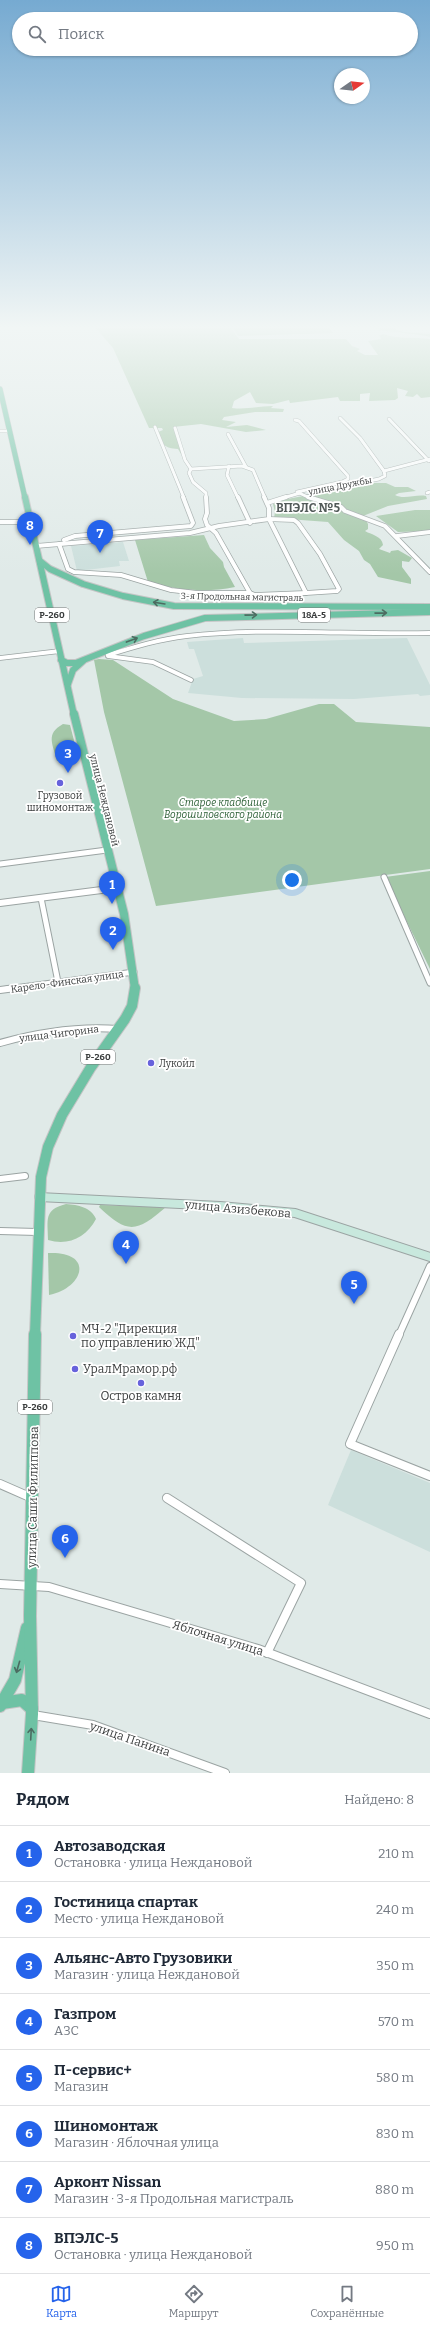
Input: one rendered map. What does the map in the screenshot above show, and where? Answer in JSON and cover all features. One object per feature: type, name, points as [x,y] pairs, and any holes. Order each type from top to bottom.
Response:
[{"type":"highway","name":"улица Неждановой","points":[[5,409],[62,660],[117,888],[134,972],[135,990],[132,1006],[118,1029],[91,1067],[62,1115],[48,1147],[38,1198]]},
{"type":"highway","name":"3-я Продольная магистраль","points":[[40,560],[49,570],[65,578],[154,603],[197,607],[430,607]]},
{"type":"highway","points":[[44,579],[54,577],[65,578]]},
{"type":"highway","points":[[197,607],[205,612],[204,616],[198,619]]},
{"type":"highway","points":[[228,607],[211,610],[208,613],[229,615]]},
{"type":"highway","name":"3-я Продольная магистраль","points":[[84,660],[105,654],[198,619],[229,615],[430,612]]},
{"type":"highway","points":[[62,660],[70,663],[84,660]]},
{"type":"highway","points":[[68,684],[74,670],[84,660]]},
{"type":"highway","name":"улица Саши Филиппова","points":[[28,1773],[32,1712],[30,1616],[38,1198]]},
{"type":"highway","name":"Р-260","points":[[1,1704],[15,1680],[30,1616]]},
{"type":"highway","points":[[1,1704],[22,1700],[32,1712]]},
{"type":"main road","name":"улица Азизбекова","points":[[38,1198],[220,1206],[294,1213],[430,1257]]},
{"type":"street","points":[[340,418],[360,438],[384,471]]},
{"type":"street","points":[[389,419],[429,460]]},
{"type":"street","points":[[296,420],[299,421],[348,476],[348,479],[335,484],[297,492]]},
{"type":"street","points":[[64,540],[75,536],[191,526],[193,523],[191,516],[155,427]]},
{"type":"street","points":[[175,428],[185,460],[190,469],[189,474],[193,482],[206,493],[207,513],[205,519],[207,525],[212,528],[250,593]]},
{"type":"street","points":[[0,431],[10,431]]},
{"type":"street","points":[[228,434],[246,466]]},
{"type":"street","name":"улица Дружбы","points":[[267,503],[297,492],[316,492],[379,478],[385,476],[384,471],[393,466],[429,460]]},
{"type":"street","points":[[229,466],[227,475],[250,523]]},
{"type":"street","points":[[190,469],[246,466],[253,470],[269,508],[269,519],[306,593]]},
{"type":"street","points":[[297,492],[372,520],[397,536],[430,572]]},
{"type":"street","points":[[36,546],[59,544],[190,533],[269,519],[294,520],[298,523],[320,554],[339,590],[255,595],[250,593],[197,593],[171,590],[121,575],[74,572],[68,569],[59,544]]},
{"type":"street","points":[[0,522],[30,522]]},
{"type":"street","points":[[397,536],[430,532]]},
{"type":"street","points":[[105,654],[169,638],[209,633],[430,633]]},
{"type":"street","points":[[0,658],[60,651]]},
{"type":"street","points":[[105,654],[121,659],[153,662],[191,680]]},
{"type":"street","points":[[0,864],[107,850]]},
{"type":"street","points":[[384,877],[430,983]]},
{"type":"street","points":[[0,903],[117,888]]},
{"type":"street","points":[[41,898],[58,982]]},
{"type":"street","name":"Карело-Финская улица","points":[[0,990],[134,972]]},
{"type":"street","name":"улица Чигорина","points":[[0,1043],[24,1036],[95,1026],[118,1029]]},
{"type":"street","points":[[0,1179],[25,1176]]},
{"type":"street","points":[[0,1231],[37,1232]]},
{"type":"street","points":[[430,1266],[350,1444],[430,1476]]},
{"type":"street","points":[[0,1484],[32,1498]]},
{"type":"street","points":[[167,1498],[300,1583],[267,1653]]},
{"type":"street","name":"Яблочная улица","points":[[0,1584],[49,1587],[267,1653],[430,1714]]},
{"type":"street","name":"улица Панина","points":[[32,1712],[92,1725],[225,1773]]},
{"type":"shaded area","points":[[123,542],[129,561],[119,561],[120,566],[77,571],[71,546]]},
{"type":"shaded area","points":[[243,638],[244,643],[407,638],[430,685],[430,695],[420,696],[418,694],[354,699],[242,698],[188,693],[193,679],[203,676],[194,649],[189,649],[187,642]]},
{"type":"shaded area","points":[[351,1450],[430,1483],[430,1552],[328,1505]]},
{"type":"green space","points":[[140,409],[284,409],[283,412],[255,412],[224,417],[222,420],[236,422],[226,427],[247,425],[266,430],[246,432],[201,424],[173,427],[184,453],[181,454],[178,449],[167,447],[162,443],[158,432],[163,430],[162,428],[149,428]]},
{"type":"green space","points":[[372,483],[386,483],[395,487],[408,487],[416,491],[399,493],[395,495],[399,496],[426,496],[427,499],[388,506],[363,516],[368,524],[368,529],[365,531],[376,536],[382,542],[383,545],[379,549],[390,553],[391,551],[398,550],[412,558],[409,562],[402,561],[402,567],[411,579],[411,584],[378,577],[370,564],[364,560],[359,551],[344,540],[328,522],[274,518],[275,512],[273,504],[282,500]]},
{"type":"green space","points":[[415,510],[430,510],[430,531],[398,532],[376,516]]},
{"type":"green space","points":[[204,535],[210,548],[223,562],[224,567],[235,587],[213,590],[191,590],[148,582],[135,540]]},
{"type":"green space","name":"Старое кладбище Ворошиловского района","points":[[94,660],[113,660],[173,699],[234,721],[266,719],[319,704],[334,704],[356,722],[430,727],[430,869],[156,906],[104,712]]},
{"type":"green space","points":[[63,724],[70,725],[77,752],[69,760],[57,761],[52,744],[52,736],[57,728]]},
{"type":"green space","points":[[430,871],[430,969],[385,877]]},
{"type":"green space","points":[[66,1204],[84,1207],[94,1215],[96,1219],[92,1226],[82,1236],[76,1239],[63,1242],[48,1240],[48,1217],[50,1213],[53,1209]]},
{"type":"green space","points":[[100,1205],[166,1207],[147,1221],[132,1227],[125,1226],[109,1216],[99,1207]]},
{"type":"green space","points":[[48,1253],[63,1254],[73,1258],[78,1264],[79,1271],[76,1278],[70,1285],[61,1291],[49,1295]]},
{"type":"place","name":"ВПЭЛС-5","points":[[30,545]]},
{"type":"place","name":"Арконт Nissan","points":[[100,553]]},
{"type":"place","name":"Альянс-Авто Грузовики","points":[[68,773]]},
{"type":"place","name":"Грузовой шиномонтаж","points":[[60,783]]},
{"type":"place","name":"Автозаводская","points":[[112,904]]},
{"type":"place","name":"Гостиница спартак","points":[[113,950]]},
{"type":"place","name":"Лукойл","points":[[151,1063]]},
{"type":"place","name":"Газпром","points":[[126,1264]]},
{"type":"place","name":"П-сервис+","points":[[354,1304]]},
{"type":"place","name":"МЧ-2 \"Дирекция по управлению ЖД\"","points":[[73,1336]]},
{"type":"place","name":"УралМрамор.рф","points":[[75,1369]]},
{"type":"place","name":"Остров камня","points":[[141,1383]]},
{"type":"place","name":"Шиномонтаж","points":[[65,1558]]},
{"type":"district","name":"ВПЭЛС №5","points":[[308,508]]}]
